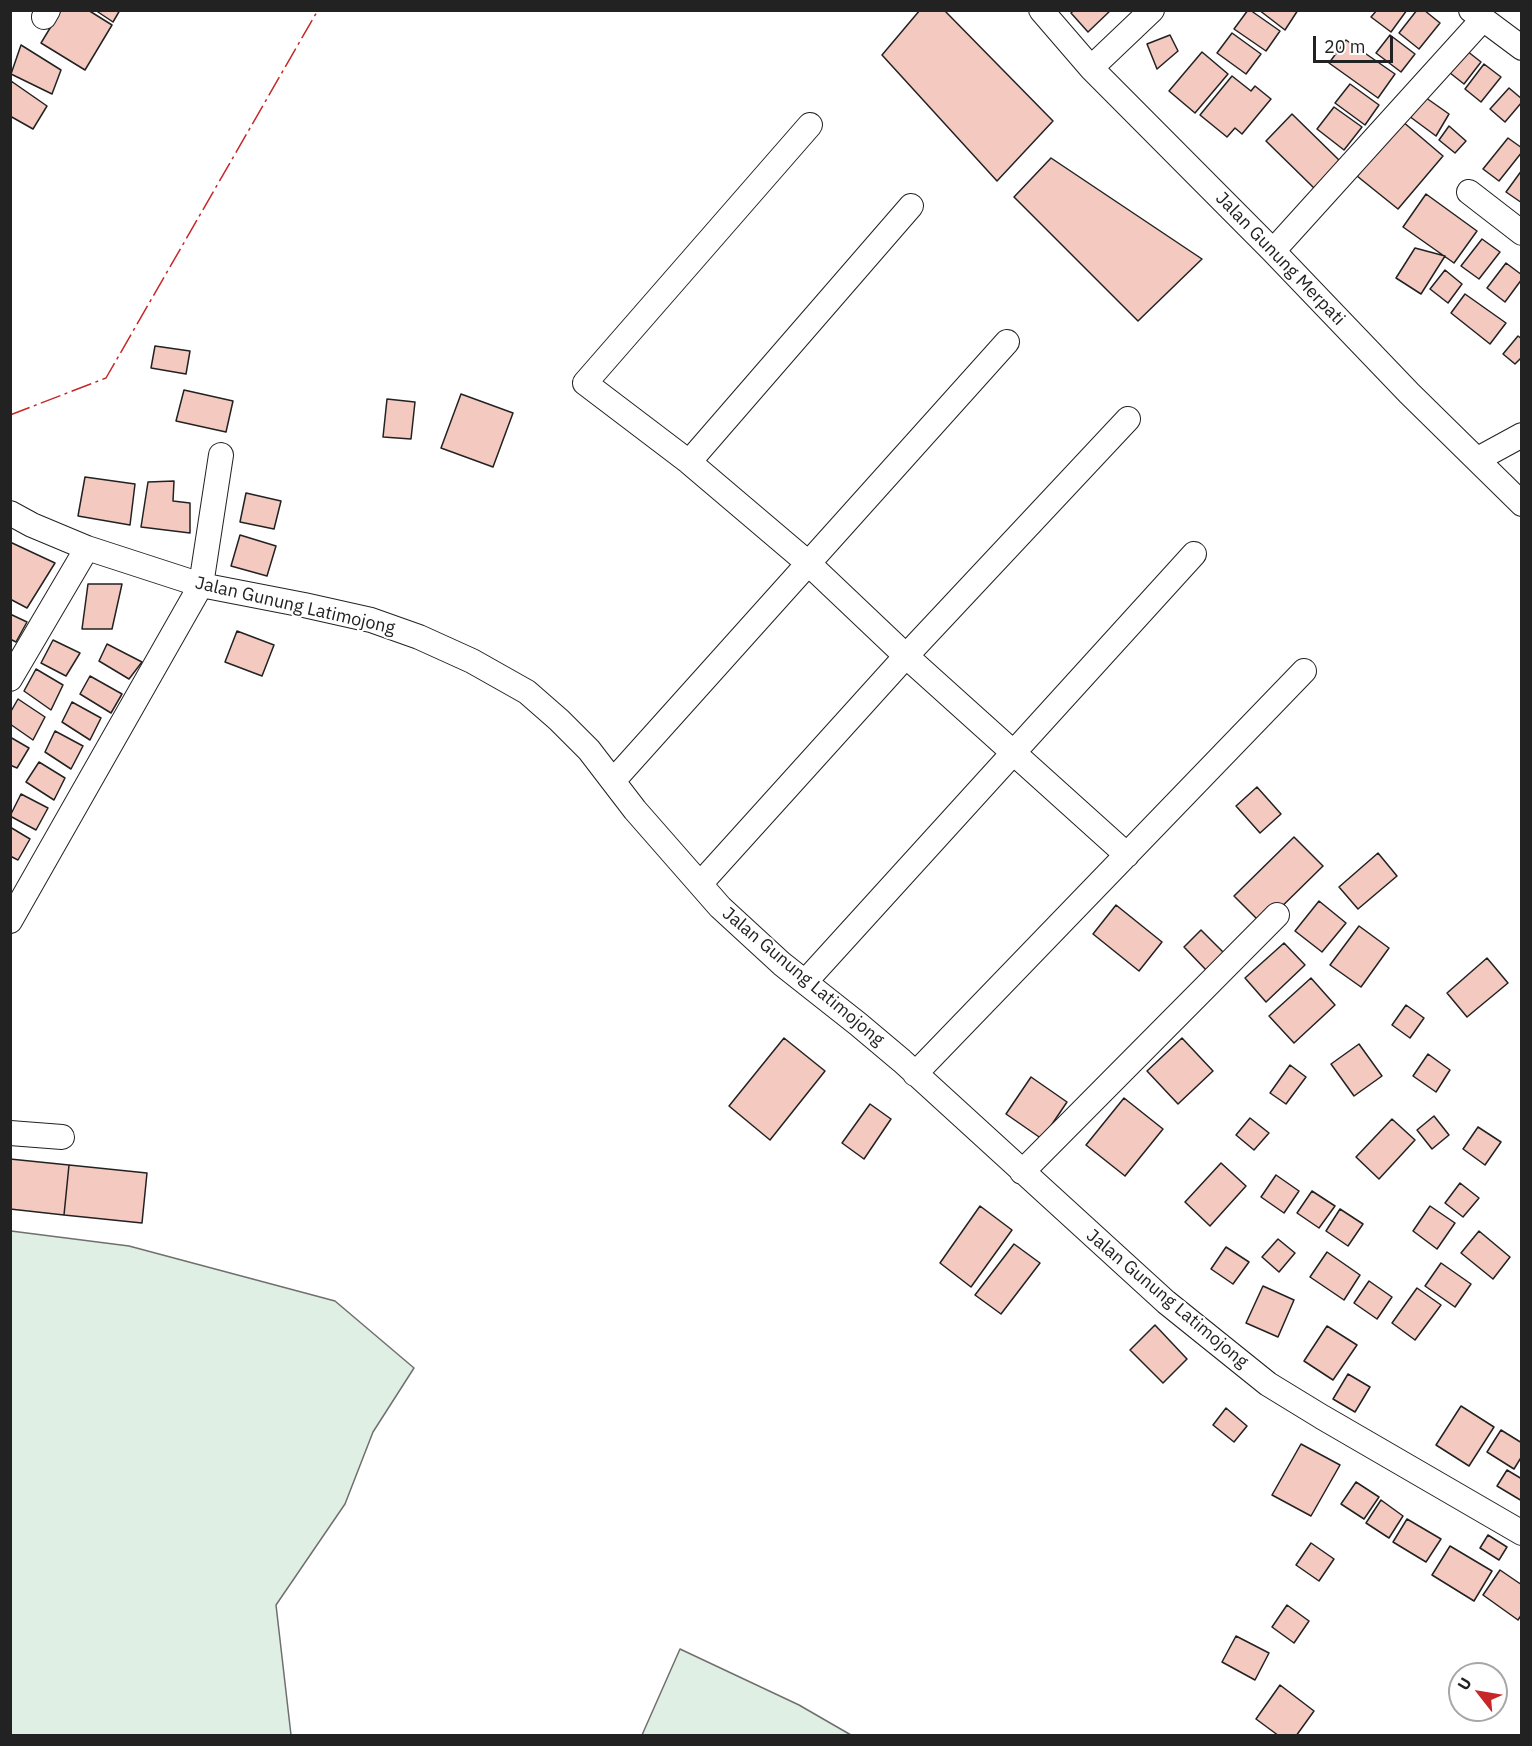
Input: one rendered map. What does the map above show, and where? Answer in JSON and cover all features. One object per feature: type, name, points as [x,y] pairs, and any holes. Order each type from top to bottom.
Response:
[{"type":"street","name":"Jalan Gunung Merpati","points":[[1041,10],[1091,68],[1521,504]]},
{"type":"street","points":[[1091,68],[1152,10]]},
{"type":"street","points":[[1273,250],[1477,15],[1521,48]]},
{"type":"street","points":[[810,125],[585,383],[689,462],[808,563],[1013,754],[1127,855]]},
{"type":"street","points":[[1469,192],[1521,234]]},
{"type":"street","points":[[689,462],[911,206]]},
{"type":"street","points":[[613,781],[1007,342]]},
{"type":"street","points":[[700,884],[906,656],[1128,419]]},
{"type":"street","points":[[1478,459],[1521,435]]},
{"type":"street","points":[[10,921],[201,585],[221,456]]},
{"type":"street","name":"Jalan Gunung Latimojong","points":[[10,513],[32,525],[87,548],[201,585],[371,620],[419,637],[472,661],[527,692],[589,750],[635,810],[720,907],[743,929],[915,1074],[1166,1302],[1268,1384],[1521,1533]]},
{"type":"street","points":[[10,679],[87,548]]},
{"type":"street","points":[[805,982],[1194,554]]},
{"type":"street","points":[[915,1074],[1304,671]]},
{"type":"street","points":[[1022,1172],[1277,915]]},
{"type":"street","points":[[10,1133],[62,1137]]},
{"type":"green space","points":[[11,1231],[129,1246],[335,1301],[414,1368],[373,1432],[345,1504],[276,1605],[291,1735],[11,1735]]},
{"type":"green space","points":[[680,1649],[799,1705],[851,1735],[642,1735]]},
{"type":"building","points":[[61,10],[88,10],[112,25],[85,70],[41,43]]},
{"type":"building","points":[[95,10],[120,10],[113,22]]},
{"type":"building","points":[[920,10],[944,10],[1053,121],[997,181],[882,55]]},
{"type":"building","points":[[1074,10],[1111,10],[1088,32],[1071,13]]},
{"type":"building","points":[[1248,10],[1280,31],[1266,51],[1234,29]]},
{"type":"building","points":[[1259,10],[1298,10],[1285,30]]},
{"type":"building","points":[[1377,10],[1407,10],[1391,32],[1371,17]]},
{"type":"building","points":[[1417,10],[1424,10],[1440,23],[1419,49],[1399,33]]},
{"type":"building","points":[[1232,33],[1261,54],[1246,74],[1217,53]]},
{"type":"building","points":[[1170,35],[1178,51],[1157,69],[1147,44]]},
{"type":"building","points":[[1390,35],[1415,54],[1401,72],[1376,53]]},
{"type":"building","points":[[1346,40],[1395,74],[1378,98],[1329,63]]},
{"type":"building","points":[[21,45],[61,70],[52,94],[11,74]]},
{"type":"building","points":[[1462,47],[1481,62],[1464,84],[1445,69]]},
{"type":"building","points":[[1202,52],[1228,74],[1195,113],[1169,91]]},
{"type":"building","points":[[1484,64],[1501,77],[1481,102],[1465,89]]},
{"type":"building","points":[[1232,76],[1251,91],[1255,86],[1271,99],[1242,134],[1235,128],[1227,137],[1200,115]]},
{"type":"building","points":[[11,81],[47,106],[33,129],[10,116]]},
{"type":"building","points":[[1350,84],[1379,105],[1365,125],[1335,103]]},
{"type":"building","points":[[1509,88],[1522,99],[1522,102],[1505,122],[1490,109]]},
{"type":"building","points":[[1422,95],[1449,114],[1436,136],[1409,116]]},
{"type":"building","points":[[1334,107],[1362,127],[1344,150],[1317,129]]},
{"type":"building","points":[[1292,114],[1340,161],[1314,188],[1266,141]]},
{"type":"building","points":[[1402,121],[1443,156],[1398,209],[1357,176]]},
{"type":"building","points":[[1449,126],[1466,141],[1455,153],[1439,140]]},
{"type":"building","points":[[1508,138],[1522,148],[1522,152],[1499,181],[1483,169]]},
{"type":"building","points":[[1051,158],[1202,259],[1138,321],[1014,197]]},
{"type":"building","points":[[1522,170],[1522,203],[1506,192]]},
{"type":"building","points":[[1426,194],[1477,231],[1454,263],[1403,227]]},
{"type":"building","points":[[1482,239],[1500,252],[1479,279],[1461,266]]},
{"type":"building","points":[[1415,248],[1445,256],[1421,294],[1396,278]]},
{"type":"building","points":[[1506,263],[1522,275],[1522,279],[1505,302],[1487,288]]},
{"type":"building","points":[[1445,270],[1462,284],[1448,303],[1430,289]]},
{"type":"building","points":[[1465,294],[1506,323],[1490,344],[1451,313]]},
{"type":"building","points":[[1518,336],[1522,339],[1522,357],[1515,364],[1503,354]]},
{"type":"building","points":[[155,346],[190,351],[186,374],[151,368]]},
{"type":"building","points":[[184,390],[233,401],[226,432],[176,421]]},
{"type":"building","points":[[461,394],[513,413],[493,467],[441,448]]},
{"type":"building","points":[[387,399],[415,402],[411,439],[383,437]]},
{"type":"building","points":[[85,477],[135,484],[130,525],[78,516]]},
{"type":"building","points":[[174,481],[173,501],[190,503],[190,533],[141,527],[148,482]]},
{"type":"building","points":[[246,493],[281,501],[274,529],[240,522]]},
{"type":"building","points":[[240,535],[276,546],[267,576],[231,566]]},
{"type":"building","points":[[10,542],[55,563],[27,608],[10,599]]},
{"type":"building","points":[[88,584],[122,584],[112,629],[82,629]]},
{"type":"building","points":[[10,614],[27,622],[16,642],[10,639]]},
{"type":"building","points":[[237,631],[274,645],[262,676],[225,662]]},
{"type":"building","points":[[53,640],[80,653],[66,676],[41,663]]},
{"type":"building","points":[[107,644],[142,662],[129,679],[99,661]]},
{"type":"building","points":[[36,669],[63,685],[51,710],[24,691]]},
{"type":"building","points":[[90,676],[122,694],[111,713],[80,694]]},
{"type":"building","points":[[18,699],[45,717],[33,740],[10,724],[10,713]]},
{"type":"building","points":[[72,702],[101,718],[90,740],[62,722]]},
{"type":"building","points":[[55,731],[83,746],[71,769],[45,752]]},
{"type":"building","points":[[10,737],[29,748],[17,768],[10,765]]},
{"type":"building","points":[[39,762],[65,778],[54,800],[26,782]]},
{"type":"building","points":[[1257,787],[1281,814],[1260,833],[1236,806]]},
{"type":"building","points":[[21,794],[48,808],[36,830],[10,816]]},
{"type":"building","points":[[10,827],[30,839],[18,860],[10,856]]},
{"type":"building","points":[[1294,837],[1323,866],[1263,925],[1234,896]]},
{"type":"building","points":[[1378,853],[1397,876],[1358,909],[1339,887]]},
{"type":"building","points":[[1319,901],[1346,923],[1322,952],[1295,931]]},
{"type":"building","points":[[1116,905],[1162,942],[1139,971],[1093,934]]},
{"type":"building","points":[[1359,926],[1389,948],[1361,987],[1330,965]]},
{"type":"building","points":[[1201,930],[1225,954],[1208,972],[1184,947]]},
{"type":"building","points":[[1284,943],[1305,965],[1266,1002],[1245,978]]},
{"type":"building","points":[[1487,958],[1508,983],[1467,1017],[1447,993]]},
{"type":"building","points":[[1311,978],[1335,1005],[1294,1043],[1269,1016]]},
{"type":"building","points":[[1406,1005],[1424,1018],[1410,1038],[1392,1025]]},
{"type":"building","points":[[784,1038],[825,1071],[770,1140],[729,1106]]},
{"type":"building","points":[[1182,1038],[1213,1071],[1178,1104],[1147,1071]]},
{"type":"building","points":[[1359,1044],[1382,1076],[1354,1096],[1331,1064]]},
{"type":"building","points":[[1428,1054],[1450,1070],[1436,1092],[1413,1076]]},
{"type":"building","points":[[1290,1065],[1306,1077],[1286,1104],[1270,1093]]},
{"type":"building","points":[[1031,1077],[1067,1102],[1042,1139],[1006,1114]]},
{"type":"building","points":[[1124,1098],[1163,1129],[1125,1176],[1086,1145]]},
{"type":"building","points":[[870,1104],[891,1119],[864,1159],[842,1143]]},
{"type":"building","points":[[1434,1116],[1449,1135],[1432,1149],[1417,1130]]},
{"type":"building","points":[[1250,1118],[1269,1133],[1254,1150],[1236,1135]]},
{"type":"building","points":[[1392,1119],[1415,1140],[1379,1179],[1356,1157]]},
{"type":"building","points":[[1478,1127],[1501,1142],[1485,1165],[1463,1149]]},
{"type":"building","points":[[10,1159],[69,1165],[64,1215],[10,1209]]},
{"type":"building","points":[[1221,1163],[1246,1186],[1210,1226],[1185,1202]]},
{"type":"building","points":[[69,1165],[147,1173],[142,1223],[64,1215]]},
{"type":"building","points":[[1276,1175],[1299,1191],[1284,1213],[1261,1197]]},
{"type":"building","points":[[1460,1183],[1479,1198],[1463,1217],[1445,1203]]},
{"type":"building","points":[[1312,1191],[1335,1206],[1319,1228],[1297,1213]]},
{"type":"building","points":[[980,1206],[1012,1230],[971,1287],[940,1263]]},
{"type":"building","points":[[1430,1206],[1455,1223],[1437,1249],[1413,1231]]},
{"type":"building","points":[[1340,1209],[1363,1224],[1348,1246],[1326,1231]]},
{"type":"building","points":[[1479,1231],[1510,1257],[1493,1279],[1461,1253]]},
{"type":"building","points":[[1278,1239],[1295,1253],[1279,1272],[1262,1257]]},
{"type":"building","points":[[1014,1244],[1040,1263],[1001,1314],[975,1295]]},
{"type":"building","points":[[1226,1247],[1249,1262],[1233,1284],[1211,1269]]},
{"type":"building","points":[[1327,1252],[1360,1275],[1344,1300],[1310,1277]]},
{"type":"building","points":[[1441,1263],[1471,1284],[1455,1307],[1425,1286]]},
{"type":"building","points":[[1369,1281],[1392,1297],[1377,1319],[1354,1303]]},
{"type":"building","points":[[1263,1286],[1294,1300],[1278,1337],[1246,1323]]},
{"type":"building","points":[[1417,1288],[1441,1305],[1415,1340],[1392,1323]]},
{"type":"building","points":[[1155,1325],[1187,1359],[1163,1383],[1130,1350]]},
{"type":"building","points":[[1327,1326],[1357,1345],[1333,1380],[1304,1361]]},
{"type":"building","points":[[1348,1374],[1370,1387],[1355,1412],[1333,1399]]},
{"type":"building","points":[[1461,1406],[1494,1427],[1469,1466],[1436,1445]]},
{"type":"building","points":[[1226,1408],[1247,1426],[1234,1442],[1213,1425]]},
{"type":"building","points":[[1501,1430],[1522,1443],[1522,1456],[1514,1469],[1487,1452]]},
{"type":"building","points":[[1301,1444],[1340,1465],[1311,1516],[1272,1495]]},
{"type":"building","points":[[1507,1470],[1522,1479],[1522,1501],[1497,1486]]},
{"type":"building","points":[[1356,1482],[1379,1497],[1364,1519],[1341,1504]]},
{"type":"building","points":[[1381,1500],[1403,1516],[1389,1538],[1366,1523]]},
{"type":"building","points":[[1407,1519],[1441,1539],[1426,1562],[1393,1542]]},
{"type":"building","points":[[1488,1535],[1507,1547],[1499,1560],[1480,1548]]},
{"type":"building","points":[[1311,1543],[1334,1559],[1319,1581],[1296,1565]]},
{"type":"building","points":[[1450,1546],[1492,1571],[1474,1601],[1432,1575]]},
{"type":"building","points":[[1500,1570],[1522,1585],[1522,1614],[1518,1620],[1483,1595]]},
{"type":"building","points":[[1287,1605],[1309,1621],[1294,1643],[1272,1627]]},
{"type":"building","points":[[1236,1636],[1269,1653],[1255,1680],[1222,1662]]},
{"type":"building","points":[[1280,1685],[1314,1711],[1296,1736],[1279,1736],[1256,1719]]},
{"type":"power","points":[[10,415],[106,378],[318,10]]}]
